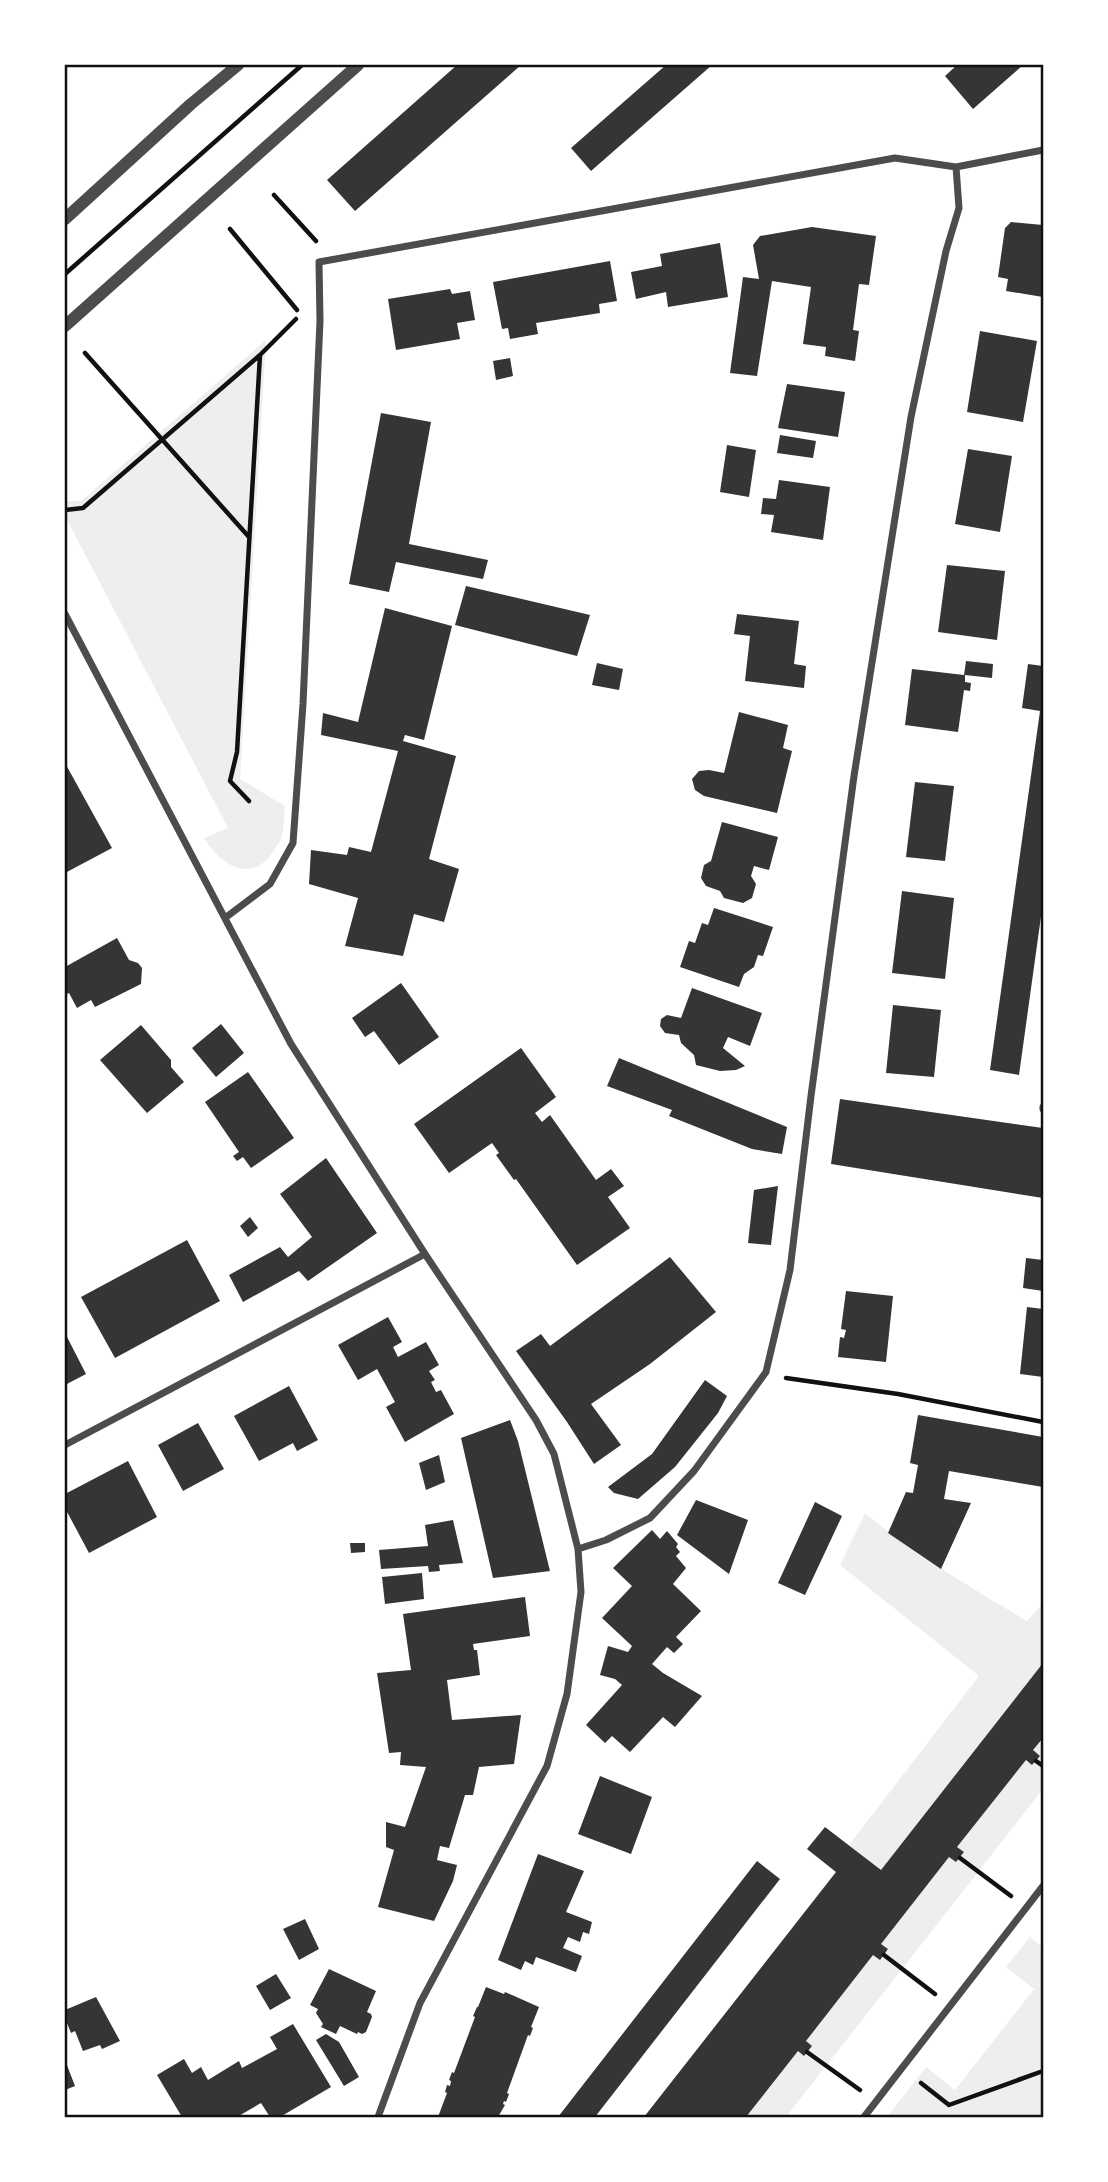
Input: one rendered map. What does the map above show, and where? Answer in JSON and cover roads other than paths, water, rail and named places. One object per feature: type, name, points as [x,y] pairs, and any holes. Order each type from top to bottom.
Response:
[{"type":"street","points":[[65,219],[191,104],[238,65]]},
{"type":"street","points":[[65,326],[358,65]]},
{"type":"street","points":[[225,918],[270,884],[293,843],[303,704],[320,335],[319,262],[895,158],[956,167],[1043,150]]},
{"type":"street","points":[[578,1549],[650,1518],[694,1471],[766,1372],[790,1270],[854,776],[911,417],[946,251],[959,208],[956,167]]},
{"type":"street","points":[[65,614],[291,1044],[425,1254],[536,1420],[554,1454],[578,1549],[581,1592],[567,1694],[547,1766],[421,2003],[378,2117]]},
{"type":"street","points":[[65,1445],[425,1254]]},
{"type":"street","points":[[864,2117],[1043,1886]]}]
